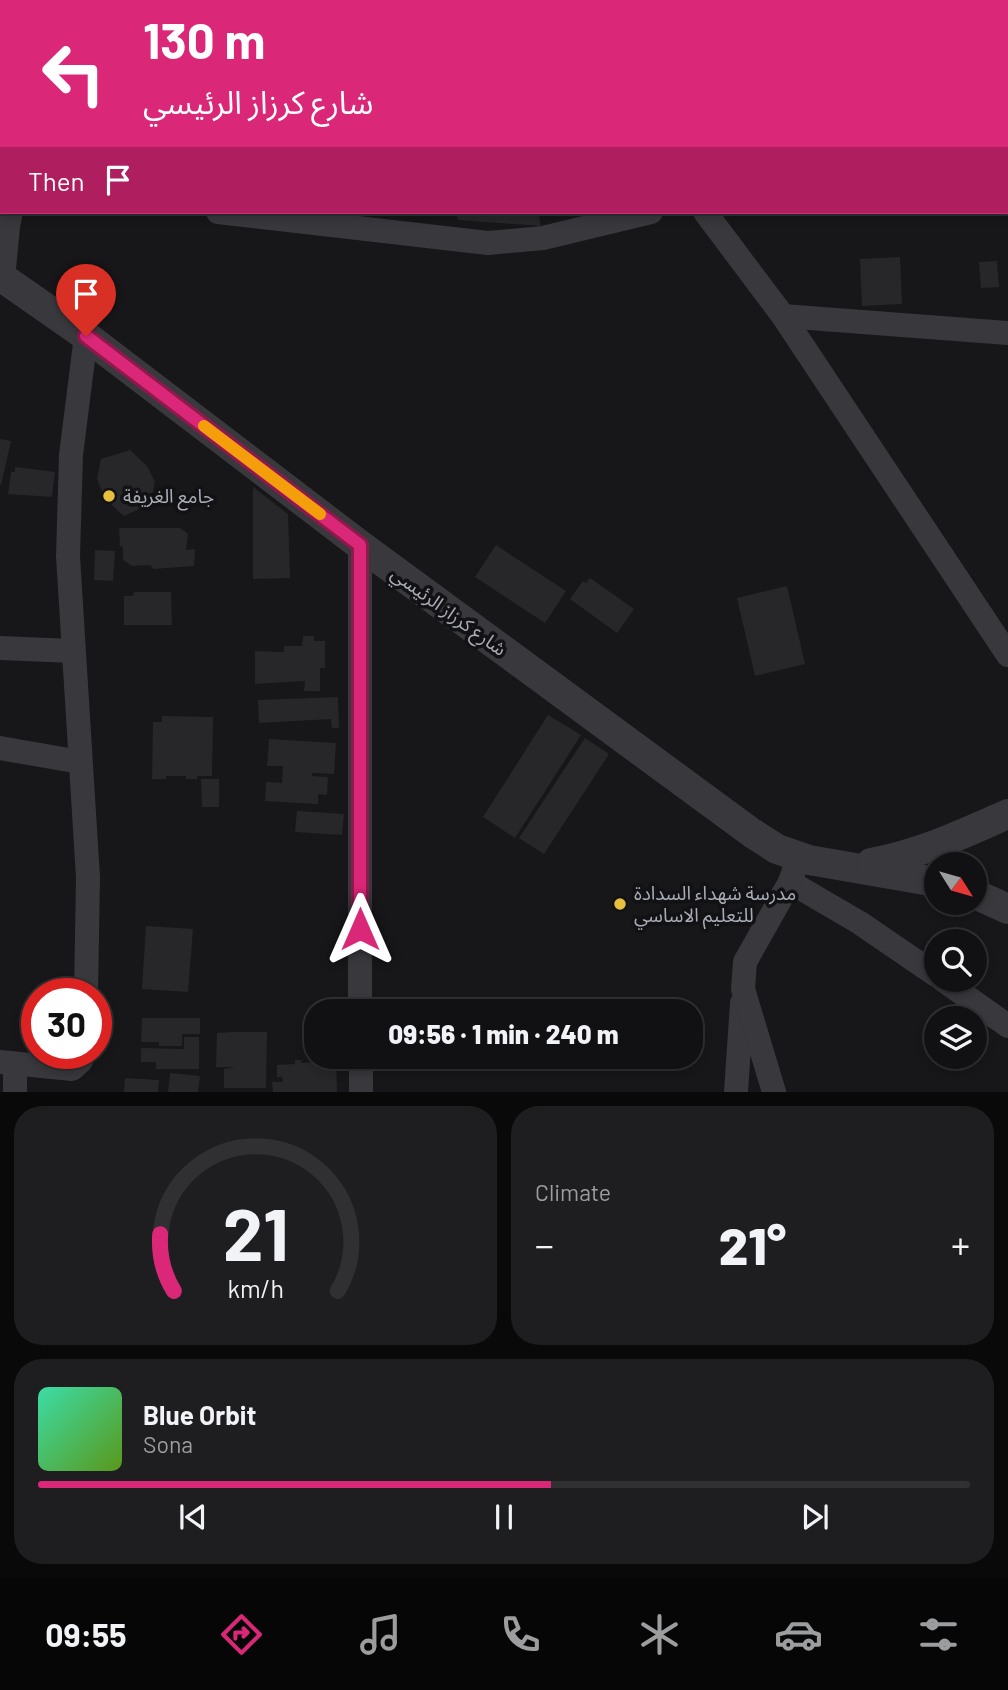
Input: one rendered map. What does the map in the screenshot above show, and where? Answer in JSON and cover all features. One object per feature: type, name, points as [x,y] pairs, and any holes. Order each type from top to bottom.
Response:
[{"type":"street","points":[[2,277],[11,214]]},
{"type":"street","points":[[235,214],[488,243],[544,237],[642,214]]},
{"type":"street","points":[[706,214],[783,316],[1008,654]]},
{"type":"street","name":"شارع كرزاز الرئيسي","points":[[2,277],[86,336],[360,545],[777,849],[795,869],[846,866],[905,856],[1008,814]]},
{"type":"street","points":[[783,316],[1008,333]]},
{"type":"street","points":[[86,336],[71,468],[68,556],[88,877],[86,978]]},
{"type":"street","points":[[360,545],[360,999]]},
{"type":"street","points":[[0,648],[73,652]]},
{"type":"street","points":[[0,748],[80,762]]},
{"type":"street","name":"شارع كرزاز الرئيسي","points":[[846,866],[924,879]]},
{"type":"street","points":[[736,1091],[745,962],[795,869],[860,923],[924,967]]},
{"type":"street","points":[[987,899],[1008,909]]},
{"type":"street","points":[[743,989],[774,1091]]},
{"type":"street","points":[[960,992],[1008,1026]]},
{"type":"street","points":[[7,1063],[15,1091]]},
{"type":"street","points":[[361,1069],[361,1091]]},
{"type":"building","points":[[456,214],[538,214],[541,226],[458,220]]},
{"type":"building","points":[[900,257],[902,304],[862,306],[860,259]]},
{"type":"building","points":[[997,261],[999,287],[981,288],[979,262]]},
{"type":"building","points":[[0,439],[11,441],[1,485],[0,484]]},
{"type":"building","points":[[130,450],[147,466],[155,482],[150,504],[124,516],[105,499],[97,479],[101,459]]},
{"type":"building","points":[[15,467],[55,472],[52,497],[8,494],[11,472],[15,472]]},
{"type":"building","points":[[253,487],[288,514],[290,578],[253,579]]},
{"type":"building","points":[[119,528],[180,528],[188,534],[186,550],[195,549],[194,566],[154,569],[150,565],[132,566],[123,560]]},
{"type":"building","points":[[496,545],[566,591],[545,623],[475,577]]},
{"type":"building","points":[[95,550],[115,551],[113,581],[94,580]]},
{"type":"building","points":[[590,578],[634,609],[617,633],[570,599],[583,581],[586,583]]},
{"type":"building","points":[[787,586],[805,664],[755,676],[737,598]]},
{"type":"building","points":[[134,592],[171,592],[172,625],[124,625],[124,596],[133,596]]},
{"type":"building","points":[[303,636],[314,636],[314,641],[325,641],[325,668],[320,668],[320,691],[304,691],[305,681],[255,684],[255,651],[284,652],[284,646],[302,646]]},
{"type":"building","points":[[338,697],[339,728],[332,728],[331,719],[259,723],[258,700]]},
{"type":"building","points":[[548,715],[581,735],[515,838],[483,817]]},
{"type":"building","points":[[162,716],[213,717],[212,776],[186,779],[186,776],[166,776],[166,779],[152,779],[153,722],[162,722]]},
{"type":"building","points":[[585,738],[609,754],[544,854],[519,838]]},
{"type":"building","points":[[269,739],[336,743],[334,774],[312,773],[312,776],[328,777],[327,795],[318,794],[318,804],[265,801],[266,782],[282,783],[283,766],[267,766]]},
{"type":"building","points":[[201,779],[219,779],[219,807],[202,807]]},
{"type":"building","points":[[297,811],[344,814],[342,835],[295,832]]},
{"type":"building","points":[[146,926],[193,929],[188,992],[142,989]]},
{"type":"building","points":[[142,1018],[200,1018],[200,1034],[182,1034],[182,1046],[159,1046],[159,1042],[141,1042]]},
{"type":"building","points":[[267,1032],[266,1088],[224,1088],[224,1069],[236,1067],[216,1067],[217,1033]]},
{"type":"building","points":[[184,1037],[199,1037],[199,1069],[156,1069],[156,1062],[141,1062],[141,1048],[184,1049]]},
{"type":"building","points":[[295,1060],[301,1060],[304,1069],[336,1069],[337,1092],[273,1092],[272,1082],[283,1082],[282,1077],[277,1077],[277,1065],[295,1064]]},
{"type":"building","points":[[170,1073],[200,1076],[198,1092],[168,1092]]},
{"type":"building","points":[[125,1078],[159,1080],[158,1092],[124,1092]]},
{"type":"slow traffic","points":[[204,426],[320,514]]},
{"type":"place","name":"جامع الغريفة","points":[[109,496]]},
{"type":"place","name":"مدرسة شهداء السدادة للتعليم الاساسي","points":[[620,904]]},
{"type":"route","points":[[86,336],[360,545],[360,929]]}]
